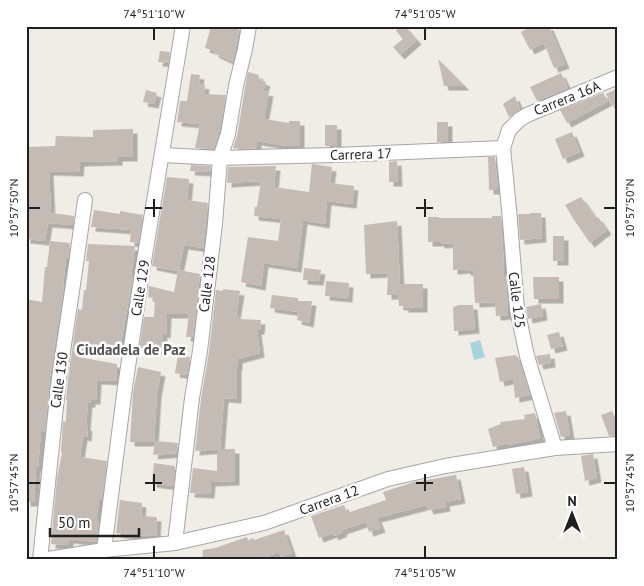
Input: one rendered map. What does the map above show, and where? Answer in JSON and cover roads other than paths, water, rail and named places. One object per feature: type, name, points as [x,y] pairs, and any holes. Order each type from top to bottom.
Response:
[{"type":"street","name":"Calle 129","points":[[104,550],[125,387],[151,214],[183,26]]},
{"type":"street","name":"Calle 128","points":[[175,543],[190,407],[200,351],[215,224],[220,158],[228,134],[249,26]]},
{"type":"street","name":"Carrera 16A","points":[[503,148],[509,130],[527,115],[618,77]]},
{"type":"street","name":"Carrera 17","points":[[162,156],[220,158],[335,156],[503,148]]},
{"type":"street","name":"Calle 125","points":[[503,148],[513,272],[520,324],[527,356],[555,448]]},
{"type":"street","name":"Calle 130","points":[[41,560],[59,378],[85,200]]},
{"type":"street","name":"Carrera 12","points":[[41,560],[104,550],[175,543],[264,523],[388,479],[445,466],[555,448],[618,444]]},
{"type":"water","points":[[480,340],[485,357],[474,360],[470,343]]},
{"type":"district","name":"Ciudadela de Paz","points":[[131,350]]}]
